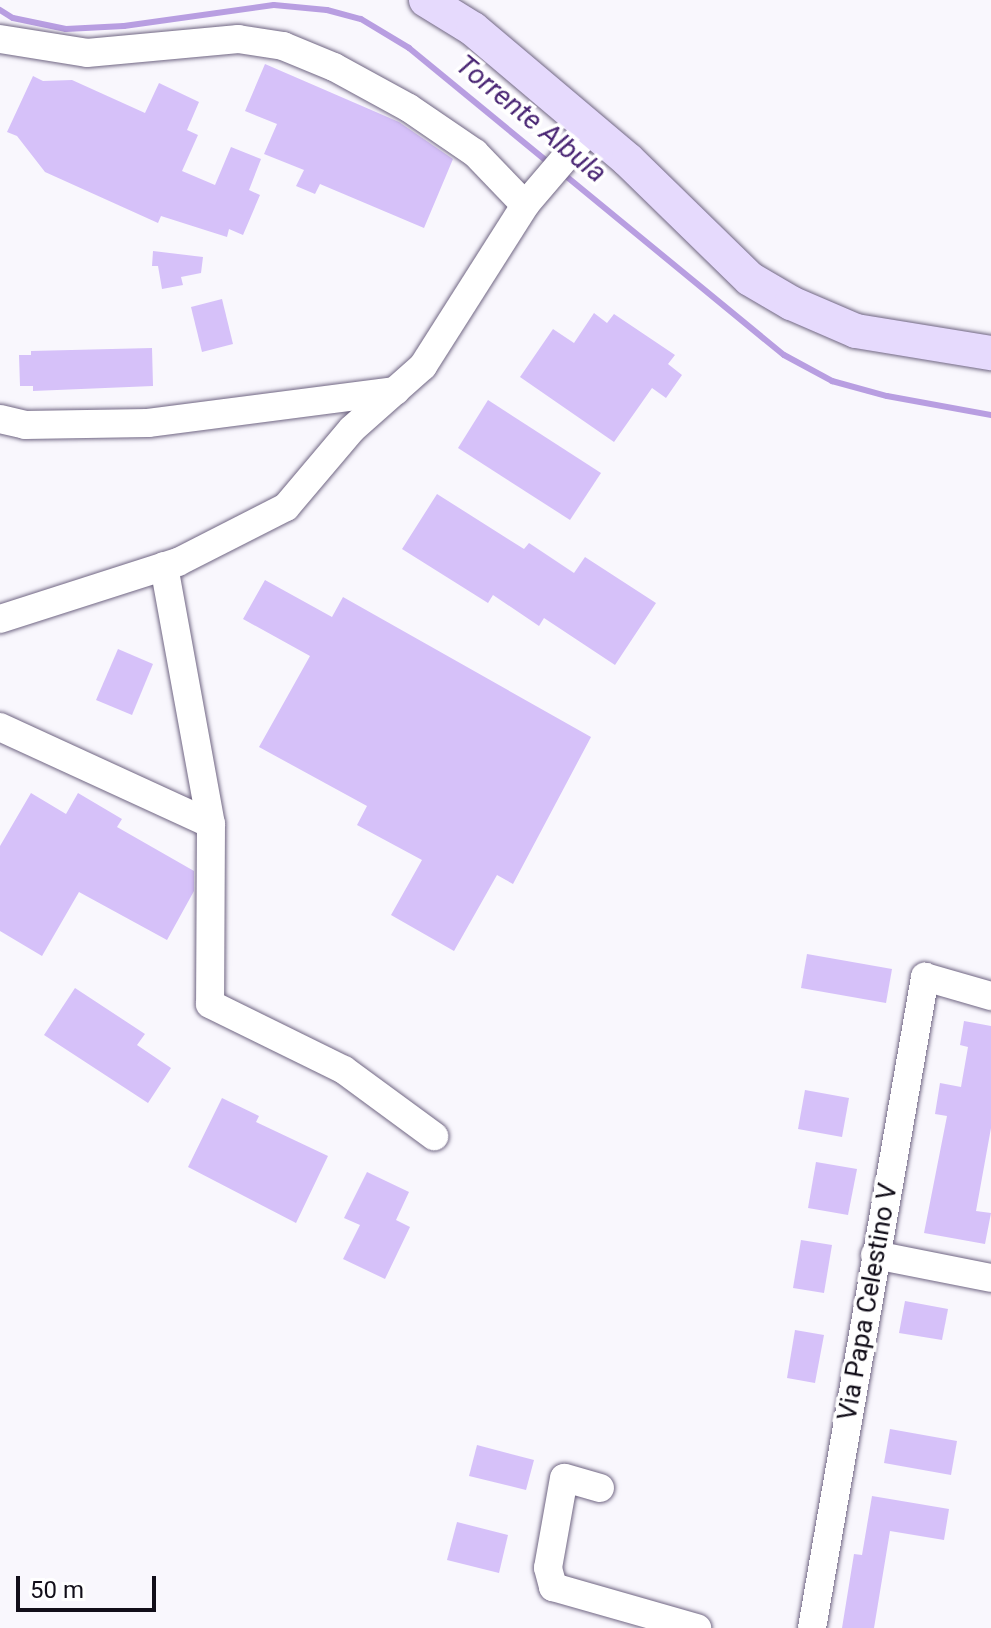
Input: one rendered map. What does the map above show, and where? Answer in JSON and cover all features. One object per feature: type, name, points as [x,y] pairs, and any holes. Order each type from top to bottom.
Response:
[{"type":"main road","points":[[426,0],[473,29],[584,137],[628,160],[750,279],[791,303],[856,331],[991,353]]},
{"type":"street","points":[[0,39],[87,53],[238,39],[283,46],[334,67],[409,108],[475,153],[531,198]]},
{"type":"street","points":[[0,619],[164,566],[286,507],[352,429],[423,366],[531,198],[584,137]]},
{"type":"street","points":[[0,419],[25,425],[148,423],[396,391]]},
{"type":"street","points":[[164,566],[211,824],[210,1004],[344,1070],[434,1136]]},
{"type":"street","points":[[0,727],[211,824]]},
{"type":"street","name":"Via Papa Celestino V","points":[[812,1628],[925,977],[991,996]]},
{"type":"street","points":[[875,1255],[991,1278]]},
{"type":"street","points":[[600,1488],[564,1478],[548,1568],[553,1587],[697,1628]]},
{"type":"building","points":[[265,64],[399,122],[453,159],[424,228],[320,184],[315,194],[296,186],[304,170],[264,154],[277,124],[245,111]]},
{"type":"building","points":[[33,76],[43,81],[72,80],[145,113],[159,83],[199,102],[187,130],[198,135],[182,171],[215,185],[231,147],[261,159],[249,190],[260,195],[243,235],[229,229],[227,237],[161,216],[158,223],[45,172],[17,136],[7,132]]},
{"type":"building","points":[[153,251],[203,257],[201,273],[181,277],[183,285],[162,289],[158,266],[152,266]]},
{"type":"building","points":[[222,299],[233,344],[202,352],[191,307]]},
{"type":"building","points":[[594,313],[607,323],[614,314],[675,355],[668,364],[682,375],[666,398],[652,388],[614,442],[520,377],[553,329],[574,343]]},
{"type":"building","points":[[152,348],[153,386],[33,391],[33,386],[20,386],[19,355],[31,355],[31,351]]},
{"type":"building","points":[[488,400],[601,473],[570,520],[458,448]]},
{"type":"building","points":[[437,494],[524,549],[529,543],[574,573],[585,557],[656,603],[615,665],[544,618],[539,626],[493,595],[488,603],[402,549]]},
{"type":"building","points":[[265,580],[332,617],[343,597],[591,737],[513,884],[497,875],[454,951],[391,915],[422,860],[357,825],[367,806],[259,747],[310,656],[243,619]]},
{"type":"building","points":[[118,649],[153,664],[132,715],[96,700]]},
{"type":"building","points":[[31,793],[66,814],[78,793],[122,819],[117,827],[194,871],[194,891],[167,940],[79,892],[42,956],[0,931],[0,846]]},
{"type":"building","points":[[807,954],[892,969],[886,1003],[801,988]]},
{"type":"building","points":[[75,988],[145,1034],[137,1045],[171,1068],[148,1103],[44,1035]]},
{"type":"building","points":[[964,1021],[991,1026],[991,1128],[976,1211],[991,1213],[985,1244],[924,1233],[947,1116],[935,1114],[940,1083],[961,1087],[968,1047],[960,1045]]},
{"type":"building","points":[[805,1090],[849,1098],[842,1137],[798,1129]]},
{"type":"building","points":[[222,1098],[259,1116],[256,1122],[328,1156],[296,1223],[188,1167]]},
{"type":"building","points":[[816,1162],[857,1169],[848,1215],[808,1208]]},
{"type":"building","points":[[367,1172],[409,1192],[396,1220],[410,1227],[385,1279],[343,1259],[360,1225],[344,1218]]},
{"type":"building","points":[[801,1240],[832,1245],[824,1293],[793,1288]]},
{"type":"building","points":[[905,1301],[948,1309],[942,1340],[899,1333]]},
{"type":"building","points":[[795,1330],[824,1335],[815,1383],[787,1378]]},
{"type":"building","points":[[890,1429],[957,1441],[951,1475],[884,1463]]},
{"type":"building","points":[[477,1445],[534,1460],[526,1490],[469,1476]]},
{"type":"building","points":[[872,1496],[949,1509],[944,1540],[890,1531],[874,1628],[842,1628],[854,1554],[862,1555]]},
{"type":"building","points":[[457,1522],[508,1535],[499,1573],[447,1560]]},
{"type":"waterway","name":"Torrente Albula","points":[[0,10],[13,18],[66,29],[124,26],[274,5],[327,10],[361,19],[409,48],[549,163]]},
{"type":"waterway","name":"Torrente Albula","points":[[561,172],[784,355],[832,381],[887,396],[991,415]]}]
